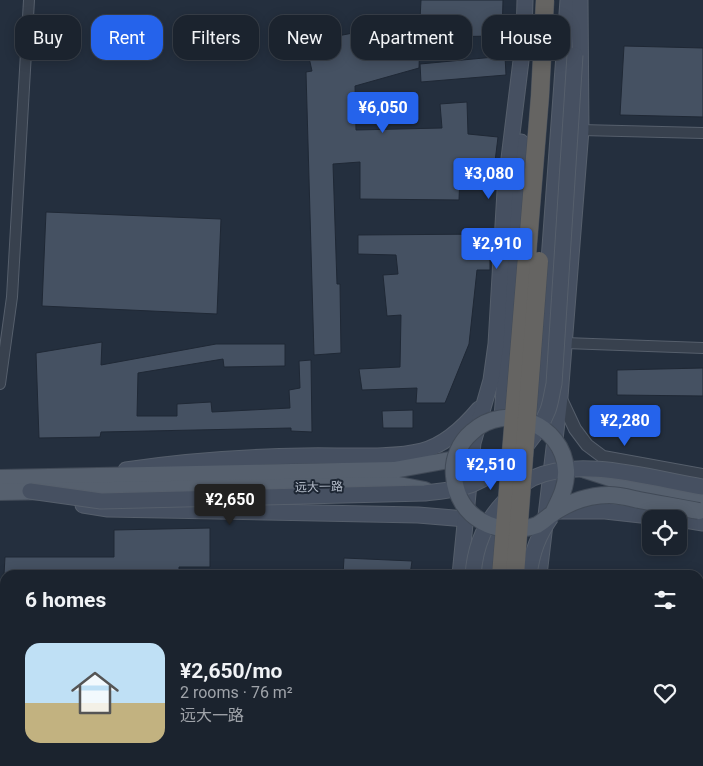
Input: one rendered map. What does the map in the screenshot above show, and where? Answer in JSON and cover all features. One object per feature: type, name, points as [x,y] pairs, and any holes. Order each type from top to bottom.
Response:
[{"type":"highway","points":[[501,570],[539,106],[545,0]]},
{"type":"highway","points":[[515,570],[552,96],[557,0]]},
{"type":"main road","points":[[502,418],[525,0]]},
{"type":"main road","points":[[538,425],[568,0]]},
{"type":"main road","points":[[30,491],[101,501],[425,493],[452,490],[474,483],[520,453],[535,434],[548,410],[554,384],[579,0]]},
{"type":"main road","points":[[540,570],[549,512],[560,397],[581,130],[579,0]]},
{"type":"main road","points":[[461,570],[470,459],[482,406],[491,380],[496,344],[505,191],[519,117]]},
{"type":"main road","points":[[82,476],[163,464],[256,457],[383,454],[423,451],[440,444],[457,432],[482,406]]},
{"type":"main road","points":[[530,570],[531,556],[539,534],[549,512],[566,481],[564,457],[554,438],[538,425],[520,418],[502,418],[482,425],[472,431],[459,449],[453,472],[458,496],[472,516],[494,528],[516,529],[538,524],[549,512],[583,498],[610,495],[702,504]]},
{"type":"main road","points":[[564,457],[582,469],[600,476],[702,504]]},
{"type":"main road","name":"远大一路","points":[[0,478],[394,470],[455,459]]},
{"type":"main road","points":[[474,570],[478,546],[493,514],[519,487],[533,478],[550,472],[579,469],[604,470],[702,504]]},
{"type":"main road","name":"远大一路","points":[[0,492],[399,485],[458,496]]},
{"type":"main road","points":[[0,492],[108,509],[418,515],[466,519]]},
{"type":"main road","points":[[687,513],[702,504]]},
{"type":"main road","points":[[549,512],[605,511],[642,515]]},
{"type":"main road","points":[[490,570],[494,528]]},
{"type":"street","points":[[0,384],[12,296],[29,0]]},
{"type":"street","points":[[581,130],[703,133]]},
{"type":"street","points":[[565,343],[703,348]]},
{"type":"street","points":[[560,397],[575,429],[587,445],[603,457],[703,475]]},
{"type":"building","points":[[421,0],[503,0],[503,15],[482,15],[482,36],[472,36],[472,15],[420,15]]},
{"type":"building","points":[[351,33],[351,60],[419,60],[419,68],[355,86],[356,130],[442,128],[440,104],[467,102],[468,134],[498,137],[493,178],[460,173],[459,200],[360,199],[360,162],[333,164],[337,284],[340,284],[341,353],[314,355],[306,72],[312,71],[310,60],[341,60],[341,35]]},
{"type":"building","points":[[624,46],[703,48],[703,117],[620,115]]},
{"type":"building","points":[[472,59],[505,60],[506,75],[421,82],[420,64]]},
{"type":"building","points":[[46,212],[221,219],[217,314],[42,306]]},
{"type":"building","points":[[490,234],[490,270],[477,270],[469,344],[445,403],[416,403],[417,388],[362,390],[359,369],[400,367],[401,315],[387,316],[383,275],[398,274],[396,255],[358,254],[358,235]]},
{"type":"building","points":[[102,342],[101,365],[216,344],[285,344],[285,366],[224,367],[223,359],[138,373],[137,416],[177,416],[177,404],[211,402],[212,412],[290,408],[289,390],[300,388],[299,361],[311,360],[312,432],[291,431],[291,428],[101,432],[100,437],[39,438],[36,353]]},
{"type":"building","points":[[703,368],[703,396],[617,395],[617,370]]},
{"type":"building","points":[[413,410],[413,428],[383,428],[382,411]]},
{"type":"building","points":[[210,528],[210,567],[179,567],[179,570],[4,570],[5,557],[114,557],[114,530]]},
{"type":"building","points":[[344,558],[412,561],[411,570],[343,570]]}]
